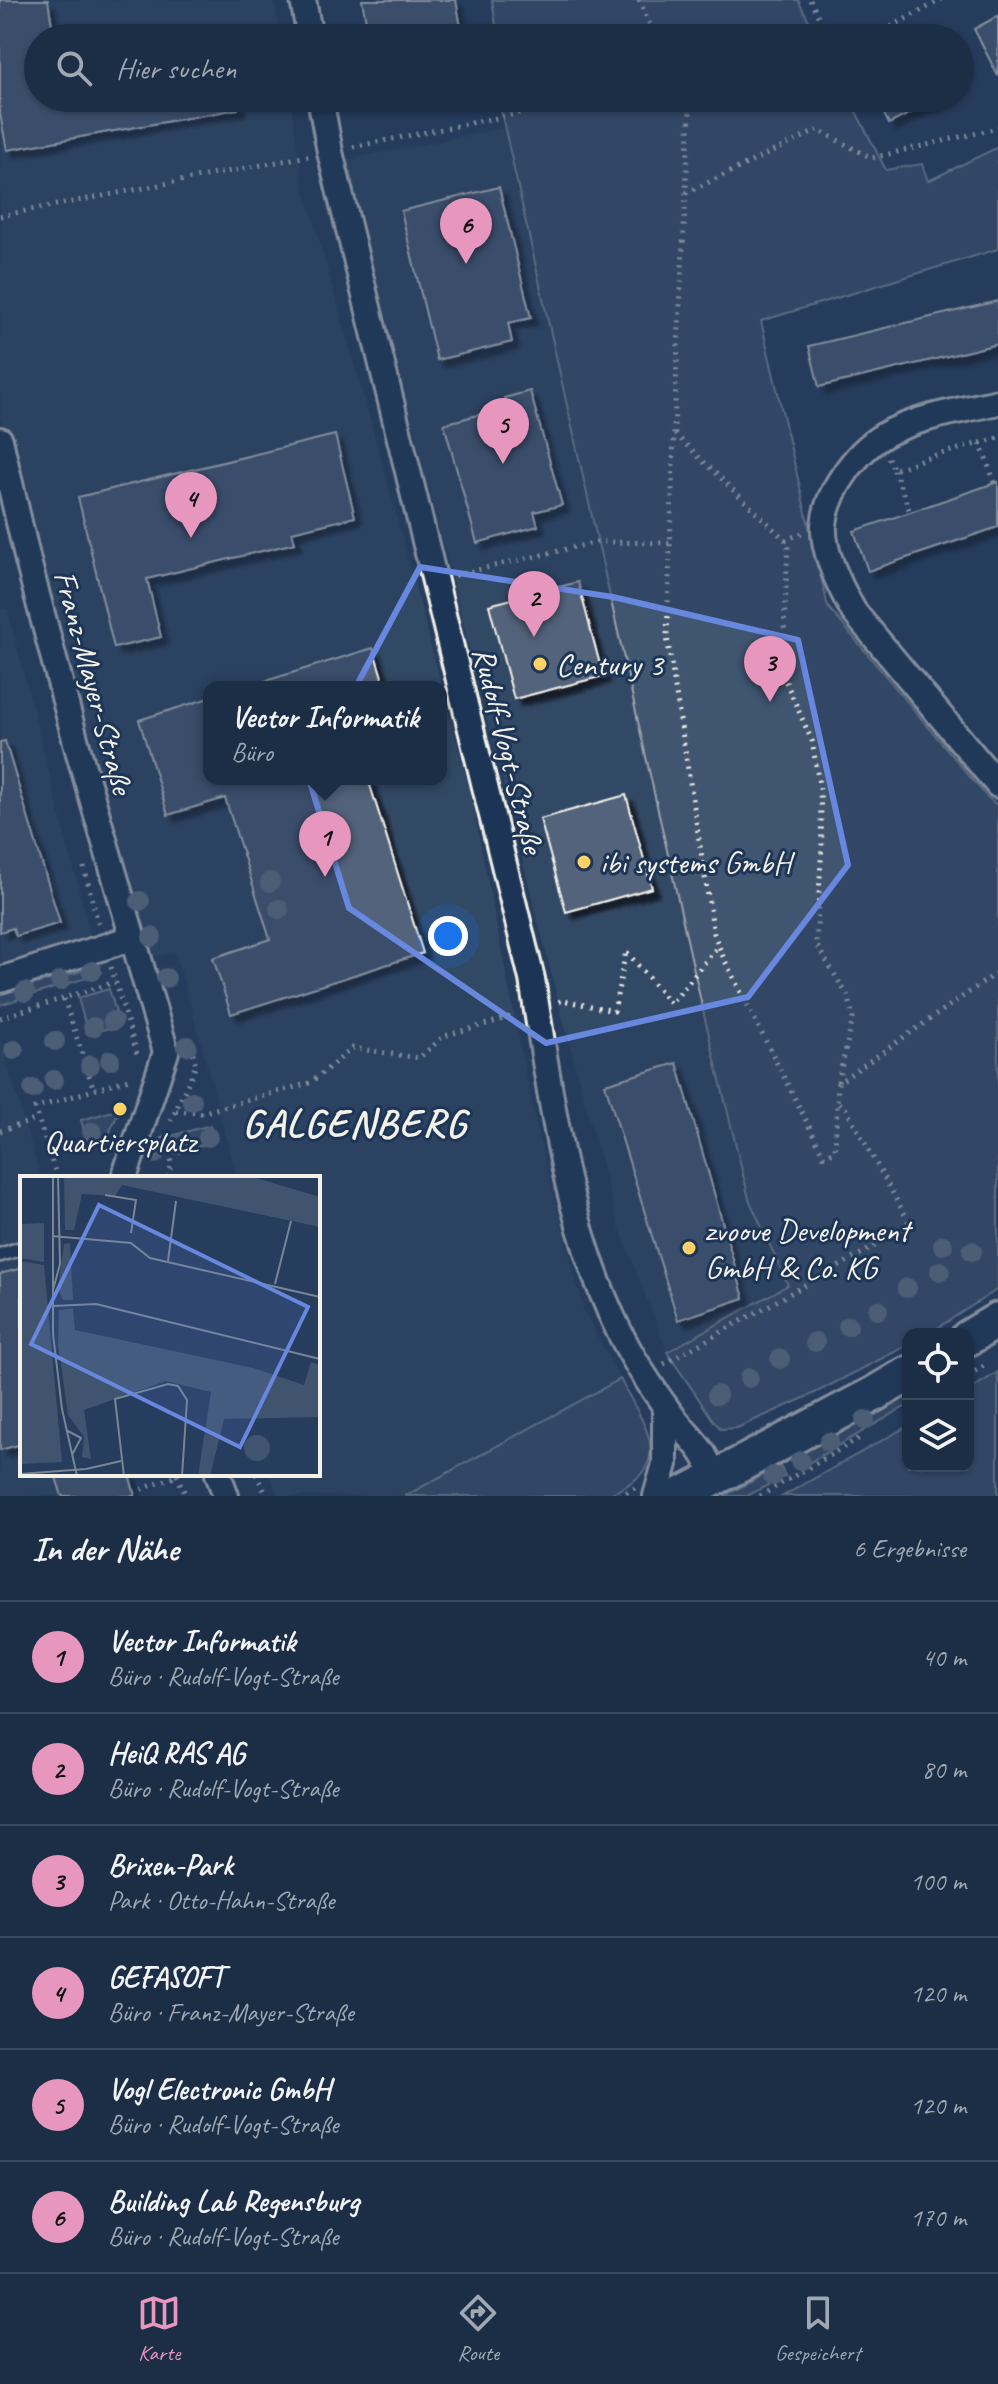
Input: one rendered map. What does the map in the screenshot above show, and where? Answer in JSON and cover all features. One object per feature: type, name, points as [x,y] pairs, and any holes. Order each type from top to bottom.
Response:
[{"type":"street","points":[[303,0],[307,24]]},
{"type":"street","name":"Rudolf-Vogt-Straße","points":[[323,112],[532,979],[550,1098],[581,1231],[619,1330],[665,1406],[703,1453],[714,1477]]},
{"type":"street","points":[[998,402],[908,424],[878,439],[843,475],[824,526],[833,568],[854,612],[998,785]]},
{"type":"street","name":"Franz-Mayer-Straße","points":[[0,440],[28,561],[166,1052],[125,1176]]},
{"type":"street","points":[[0,980],[132,938]]},
{"type":"street","points":[[974,1334],[998,1320]]},
{"type":"street","points":[[680,1496],[902,1378]]},
{"type":"street","points":[[656,1496],[665,1464],[665,1406]]},
{"type":"street","points":[[219,1476],[226,1496]]},
{"type":"lane","points":[[0,1255],[20,1249]]},
{"type":"path","points":[[639,0],[650,24]]},
{"type":"path","points":[[810,0],[822,24]]},
{"type":"path","points":[[896,24],[941,0]]},
{"type":"path","points":[[0,216],[526,112]]},
{"type":"path","points":[[674,434],[785,540],[788,547],[782,673],[812,741],[820,790],[822,844],[816,944],[849,998],[853,1018],[838,1083],[835,1151],[824,1156],[718,946],[711,919],[667,637],[674,434],[690,112]]},
{"type":"path","points":[[685,194],[818,130],[872,158],[998,128]]},
{"type":"path","points":[[894,470],[998,438]]},
{"type":"path","points":[[878,439],[910,512]]},
{"type":"path","points":[[980,443],[995,483]]},
{"type":"path","points":[[435,580],[597,542],[670,543]]},
{"type":"path","points":[[81,855],[139,1059],[129,1092]]},
{"type":"path","points":[[176,1111],[201,1113],[310,1083],[353,1048],[419,1058],[444,1036],[562,1000],[614,1011],[626,951],[671,1004],[718,946]]},
{"type":"path","points":[[838,1083],[998,972]]},
{"type":"path","points":[[0,1018],[143,973]]},
{"type":"path","points":[[64,999],[94,1090]]},
{"type":"path","points":[[56,1176],[35,1108],[132,1078]]},
{"type":"path","points":[[644,1375],[911,1226],[846,1109],[838,1103]]},
{"type":"path","points":[[0,1131],[38,1119]]},
{"type":"path","points":[[760,1496],[869,1433]]},
{"type":"path","points":[[134,1492],[174,1476]]},
{"type":"path","points":[[176,1476],[186,1496]]},
{"type":"path","points":[[257,1476],[267,1496]]},
{"type":"path","points":[[142,1489],[144,1496]]},
{"type":"highlighted area","points":[[420,567],[613,597],[798,640],[848,865],[748,997],[546,1043],[349,908],[308,776]]},
{"type":"shaded area","points":[[0,0],[274,0],[278,24],[24,24],[24,112],[292,112],[302,180],[440,681],[203,681],[203,785],[447,785],[447,706],[471,797],[537,1130],[584,1311],[620,1379],[405,1496],[278,1496],[270,1476],[320,1476],[320,1176],[223,1176],[236,1172],[185,985],[174,952],[148,958],[41,582],[0,417]]},
{"type":"shaded area","points":[[492,0],[798,0],[811,24],[496,24]]},
{"type":"shaded area","points":[[501,112],[856,112],[886,170],[922,164],[928,181],[998,147],[998,249],[761,321],[828,607],[986,796],[998,806],[998,1289],[937,1328],[902,1328],[902,1348],[813,1394],[737,1428],[721,1429],[667,1352],[788,1285],[749,1199],[704,1015]]},
{"type":"shaded area","points":[[504,128],[749,1200],[788,1285],[667,1352],[618,1224],[564,1024],[346,160]]},
{"type":"shaded area","points":[[7,608],[91,936],[0,992],[0,610]]},
{"type":"shaded area","points":[[100,966],[96,975],[0,1005],[0,994]]},
{"type":"shaded area","points":[[109,989],[120,1025],[88,1034],[78,998]]},
{"type":"shaded area","points":[[0,1038],[40,1176],[20,1176],[20,1476],[130,1476],[135,1496],[0,1496]]},
{"type":"shaded area","points":[[120,1109],[108,1136],[87,1142],[81,1120]]},
{"type":"shaded area","points":[[210,1125],[214,1142],[174,1153],[168,1137]]},
{"type":"shaded area","points":[[998,1372],[998,1496],[783,1496],[902,1429],[902,1472],[974,1472],[974,1387]]},
{"type":"shaded area","points":[[620,1379],[647,1431],[650,1446],[649,1460],[642,1473],[628,1485],[605,1496],[405,1496]]},
{"type":"shaded area","points":[[902,1395],[902,1408],[798,1469],[793,1459]]},
{"type":"shaded area","points":[[780,1466],[785,1476],[747,1496],[724,1496]]},
{"type":"building","points":[[0,0],[48,0],[52,24],[24,24],[24,112],[221,112],[7,150],[0,114]]},
{"type":"building","points":[[362,0],[456,0],[460,24],[366,24]]},
{"type":"building","points":[[998,16],[998,76],[974,29]]},
{"type":"building","points":[[883,112],[913,112],[889,124]]},
{"type":"building","points":[[499,187],[531,318],[508,323],[512,342],[437,360],[401,211]]},
{"type":"building","points":[[998,301],[998,344],[819,387],[809,346]]},
{"type":"building","points":[[530,391],[562,505],[534,512],[538,526],[477,543],[444,424],[507,407],[504,398]]},
{"type":"building","points":[[335,435],[355,517],[292,532],[295,543],[147,579],[161,637],[114,648],[78,497]]},
{"type":"building","points":[[998,482],[998,527],[868,571],[854,531]]},
{"type":"building","points":[[578,582],[603,676],[514,699],[489,605]]},
{"type":"building","points":[[373,648],[383,681],[265,681]]},
{"type":"building","points":[[203,700],[203,785],[370,785],[423,953],[231,1014],[213,958],[270,939],[225,798],[168,815],[139,720]]},
{"type":"building","points":[[5,741],[60,923],[16,936],[13,928],[0,932],[0,742]]},
{"type":"building","points":[[626,795],[652,888],[566,912],[540,819]]},
{"type":"building","points":[[677,1063],[744,1298],[678,1320],[605,1084]]},
{"type":"building","points":[[20,1269],[20,1445],[0,1450],[0,1274]]},
{"type":"building","points":[[56,1476],[130,1476],[135,1496],[62,1496]]},
{"type":"place","name":"Building Lab Regensburg","points":[[466,264]]},
{"type":"place","name":"Vogl Electronic GmbH","points":[[503,464]]},
{"type":"place","name":"GEFASOFT","points":[[191,538]]},
{"type":"place","name":"HeiQ RAS AG","points":[[534,637]]},
{"type":"place","name":"Century 3","points":[[540,664]]},
{"type":"place","name":"Brixen-Park","points":[[770,702]]},
{"type":"place","name":"ibi systems GmbH","points":[[584,862]]},
{"type":"place","name":"Vector Informatik","points":[[325,877]]},
{"type":"place","name":"Quartiersplatz","points":[[120,1109]]},
{"type":"place","name":"zvoove Development GmbH & Co. KG","points":[[689,1248]]},
{"type":"district","name":"GALGENBERG","points":[[355,1122]]}]
